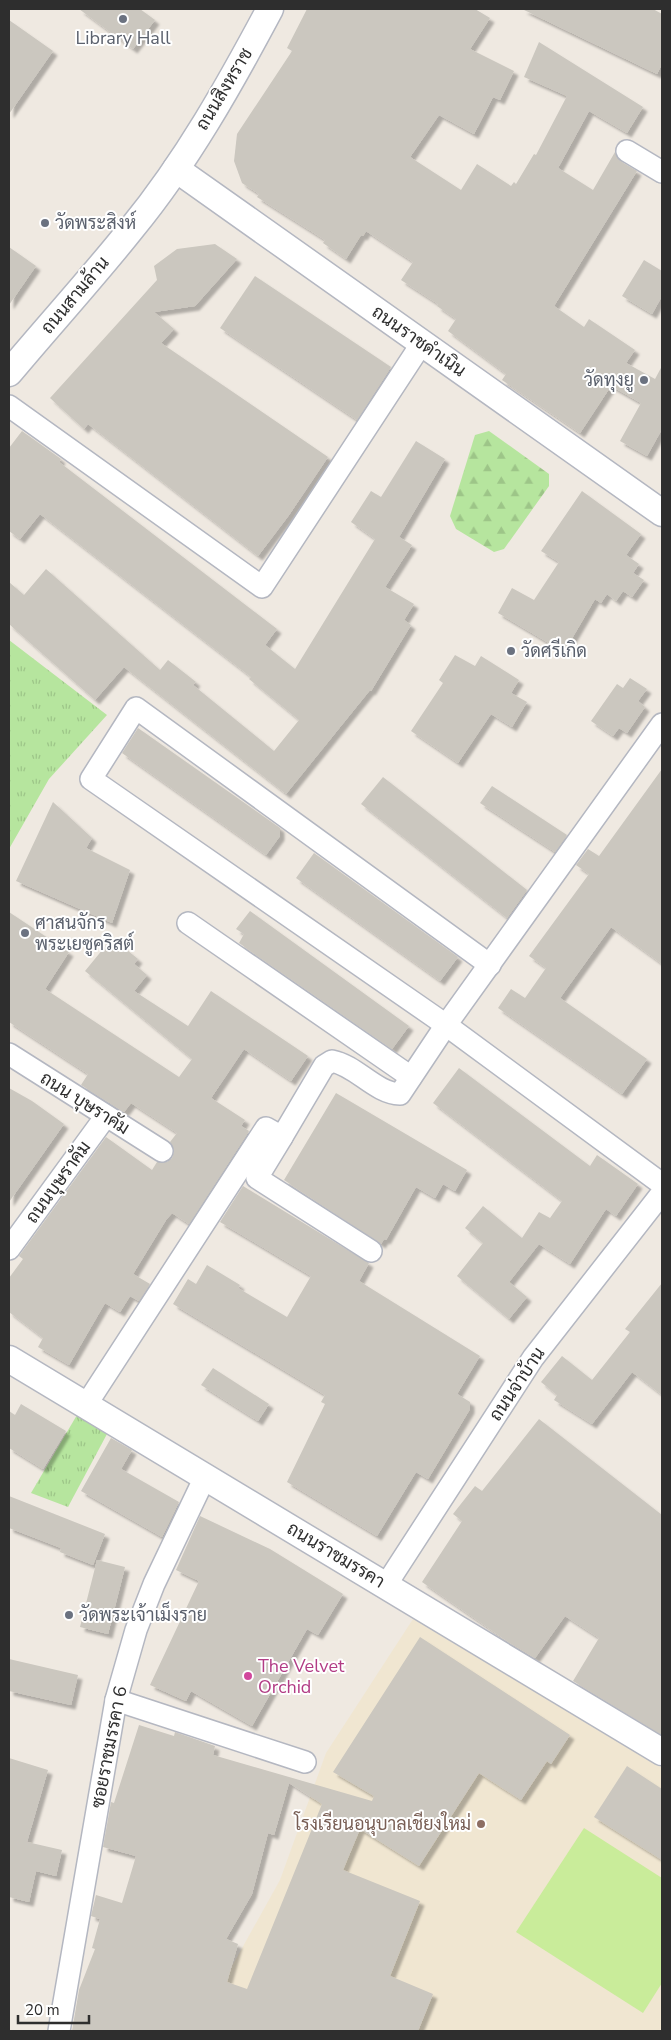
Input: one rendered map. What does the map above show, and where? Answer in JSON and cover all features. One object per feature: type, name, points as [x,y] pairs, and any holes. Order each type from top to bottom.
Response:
[{"type":"street","name":"ถนนสิงหราช","points":[[176,169],[238,68],[270,9]]},
{"type":"street","points":[[627,151],[662,172]]},
{"type":"street","name":"ถนนราชดำเนิน","points":[[176,169],[662,513]]},
{"type":"street","name":"ถนนสามล้าน","points":[[9,373],[133,227],[176,169]]},
{"type":"street","points":[[9,406],[262,587],[422,343]]},
{"type":"street","points":[[490,965],[136,708],[90,779],[446,1025],[662,1184]]},
{"type":"street","points":[[371,1251],[257,1178],[324,1066],[332,1061],[342,1063],[390,1093],[400,1094],[446,1025],[662,724]]},
{"type":"street","points":[[188,923],[411,1077]]},
{"type":"street","name":"ถนน บุษราคัม","points":[[9,1054],[162,1152]]},
{"type":"street","name":"ถนนบุษราคัม","points":[[9,1249],[106,1116]]},
{"type":"street","points":[[86,1405],[266,1128],[282,1137]]},
{"type":"street","name":"ถนนจ่าบ้าน","points":[[386,1585],[533,1358],[662,1193]]},
{"type":"street","name":"ถนนราชมรรคา","points":[[9,1359],[662,1752]]},
{"type":"street","name":"ซอยราชมรรคา 6","points":[[59,2031],[116,1700],[136,1630],[154,1584],[205,1477]]},
{"type":"street","points":[[116,1700],[305,1762]]},
{"type":"shaded area","name":"โรงเรียนอนุบาลเชียงใหม่","points":[[413,1619],[662,1768],[662,2031],[201,2031],[207,2011],[280,1880],[326,1753]]},
{"type":"green space","points":[[489,431],[549,474],[549,486],[504,549],[494,552],[456,529],[450,516],[475,435]]},
{"type":"green space","points":[[9,640],[107,715],[49,779],[9,849]]},
{"type":"green space","points":[[77,1415],[107,1434],[68,1507],[31,1493]]},
{"type":"green space","points":[[584,1828],[662,1878],[662,1983],[643,2013],[516,1932]]},
{"type":"building","points":[[79,9],[140,9],[155,20],[133,49]]},
{"type":"building","points":[[307,9],[475,9],[490,18],[470,49],[514,71],[500,100],[493,97],[474,134],[439,115],[410,157],[461,190],[477,164],[511,186],[514,182],[516,184],[534,154],[536,155],[567,96],[524,77],[539,42],[643,107],[627,133],[589,111],[558,168],[593,190],[615,152],[620,161],[637,171],[554,306],[584,327],[589,319],[635,350],[626,363],[655,379],[662,366],[662,429],[647,456],[620,441],[641,403],[611,386],[580,433],[502,380],[506,374],[448,331],[456,319],[437,306],[438,304],[401,280],[413,262],[366,231],[363,236],[361,235],[346,259],[323,243],[325,240],[257,197],[259,194],[242,183],[234,161],[237,134],[292,51],[287,48]]},
{"type":"building","points":[[522,9],[653,9],[662,14],[662,64],[657,74]]},
{"type":"building","points":[[9,20],[53,51],[9,114]]},
{"type":"building","points":[[215,244],[237,259],[195,306],[154,312],[174,329],[161,343],[328,457],[289,515],[258,556],[88,424],[84,429],[50,398],[157,280],[154,266],[177,249]]},
{"type":"building","points":[[9,247],[36,266],[9,305]]},
{"type":"building","points":[[644,260],[662,271],[662,296],[652,314],[622,296]]},
{"type":"building","points":[[255,276],[391,367],[357,420],[220,328]]},
{"type":"building","points":[[22,431],[61,459],[59,462],[277,629],[265,645],[295,669],[375,539],[351,522],[371,491],[381,497],[416,441],[445,459],[399,537],[412,545],[385,587],[414,604],[404,620],[411,625],[371,691],[286,794],[124,667],[95,700],[9,624],[9,582],[24,595],[46,569],[160,670],[168,660],[196,682],[193,685],[274,751],[299,720],[249,679],[251,677],[40,514],[20,539],[9,531],[9,448]]},
{"type":"building","points":[[582,491],[641,534],[626,555],[639,564],[633,573],[644,580],[632,597],[623,591],[616,601],[607,594],[601,603],[595,599],[564,652],[498,613],[512,588],[534,600],[559,562],[541,551]]},
{"type":"building","points":[[455,655],[475,666],[481,656],[519,680],[511,693],[527,702],[512,727],[491,714],[458,763],[411,731],[443,683],[439,680]]},
{"type":"building","points":[[630,678],[647,689],[638,701],[645,707],[627,733],[619,728],[613,736],[591,721],[617,684],[623,688]]},
{"type":"building","points":[[138,728],[280,828],[280,836],[266,855],[122,753]]},
{"type":"building","points":[[662,769],[662,964],[611,927],[560,998],[647,1059],[622,1094],[498,1008],[511,989],[525,998],[546,968],[529,956],[589,874],[576,865],[588,849],[599,856]]},
{"type":"building","points":[[383,777],[527,890],[507,918],[361,804]]},
{"type":"building","points":[[492,786],[567,835],[555,852],[480,803]]},
{"type":"building","points":[[53,802],[92,838],[86,848],[130,870],[112,923],[16,881]]},
{"type":"building","points":[[314,853],[458,957],[440,981],[296,878]]},
{"type":"building","points":[[250,911],[409,1026],[392,1049],[239,943],[244,934],[236,929]]},
{"type":"building","points":[[9,912],[69,952],[45,989],[179,1077],[192,1059],[85,971],[112,938],[138,959],[134,964],[147,975],[134,991],[188,1026],[211,991],[308,1056],[291,1081],[244,1049],[211,1098],[245,1120],[241,1126],[249,1131],[189,1224],[172,1213],[166,1220],[133,1274],[150,1284],[139,1301],[130,1296],[120,1312],[105,1303],[69,1365],[38,1347],[43,1338],[9,1312],[9,1278],[23,1259],[19,1256],[106,1137],[152,1170],[157,1162],[167,1162],[172,1158],[174,1151],[170,1142],[177,1133],[131,1103],[124,1112],[81,1085],[88,1074],[9,1022]]},
{"type":"building","points":[[459,1068],[590,1166],[597,1155],[638,1184],[616,1216],[606,1209],[570,1264],[539,1244],[509,1282],[527,1297],[509,1319],[457,1276],[483,1243],[465,1228],[483,1206],[522,1238],[539,1212],[550,1218],[562,1201],[433,1103]]},
{"type":"building","points":[[9,1088],[32,1101],[64,1124],[9,1202]]},
{"type":"building","points":[[336,1093],[467,1170],[455,1191],[443,1184],[435,1198],[416,1187],[386,1240],[384,1239],[381,1244],[284,1180]]},
{"type":"building","points":[[243,1186],[369,1263],[359,1281],[480,1356],[457,1394],[470,1402],[470,1409],[428,1479],[416,1472],[377,1536],[287,1482],[325,1404],[321,1402],[325,1395],[173,1304],[188,1279],[196,1284],[207,1265],[240,1285],[238,1288],[287,1317],[311,1276],[220,1222]]},
{"type":"building","points":[[662,1283],[662,1395],[632,1372],[592,1424],[554,1400],[557,1395],[541,1382],[562,1356],[592,1380],[630,1332],[625,1329]]},
{"type":"building","points":[[213,1368],[269,1404],[258,1421],[201,1385]]},
{"type":"building","points":[[21,1404],[66,1431],[43,1469],[9,1448],[9,1411],[15,1415]]},
{"type":"building","points":[[539,1419],[662,1515],[662,1735],[573,1681],[599,1638],[565,1616],[535,1658],[510,1643],[422,1582],[462,1521],[453,1514],[475,1486],[482,1491]]},
{"type":"building","points":[[111,1438],[132,1450],[121,1469],[179,1502],[162,1537],[81,1491]]},
{"type":"building","points":[[9,1496],[105,1534],[93,1565],[60,1552],[61,1548],[9,1528]]},
{"type":"building","points":[[200,1516],[270,1549],[343,1594],[318,1635],[307,1629],[252,1726],[191,1691],[186,1701],[150,1685],[199,1581],[176,1570]]},
{"type":"building","points":[[97,1560],[125,1567],[108,1634],[80,1627]]},
{"type":"building","points":[[420,1637],[570,1735],[551,1764],[547,1761],[521,1800],[479,1773],[419,1866],[360,1829],[343,1870],[420,1901],[390,1976],[433,1994],[418,2031],[72,2031],[79,1990],[95,1949],[92,1948],[100,1919],[91,1916],[96,1895],[122,1903],[136,1856],[103,1847],[111,1802],[114,1803],[139,1725],[174,1736],[175,1732],[215,1746],[213,1755],[372,1801],[374,1796],[333,1772]],"holes":[[[289,1783],[322,1804],[247,1989],[227,1982],[238,1944],[226,1939],[252,1894],[268,1833],[274,1835]]]},
{"type":"building","points":[[9,1659],[78,1675],[71,1705],[9,1691]]},
{"type":"building","points":[[9,1758],[48,1770],[27,1842],[62,1850],[56,1876],[36,1871],[29,1902],[9,1897]]},
{"type":"building","points":[[627,1766],[662,1789],[662,1860],[594,1817]]},
{"type":"place","name":"Library Hall","points":[[123,19]]},
{"type":"place","name":"วัดพระสิงห์","points":[[45,223]]},
{"type":"place","name":"วัดทุงยู","points":[[644,380]]},
{"type":"place","name":"วัดศรีเกิด","points":[[511,651]]},
{"type":"place","name":"ศาสนจักร พระเยซูคริสต์","points":[[25,933]]},
{"type":"place","name":"วัดพระเจ้าเม็งราย","points":[[69,1615]]},
{"type":"place","name":"The Velvet Orchid","points":[[248,1676]]},
{"type":"place","name":"โรงเรียนอนุบาลเชียงใหม่","points":[[481,1824]]}]
